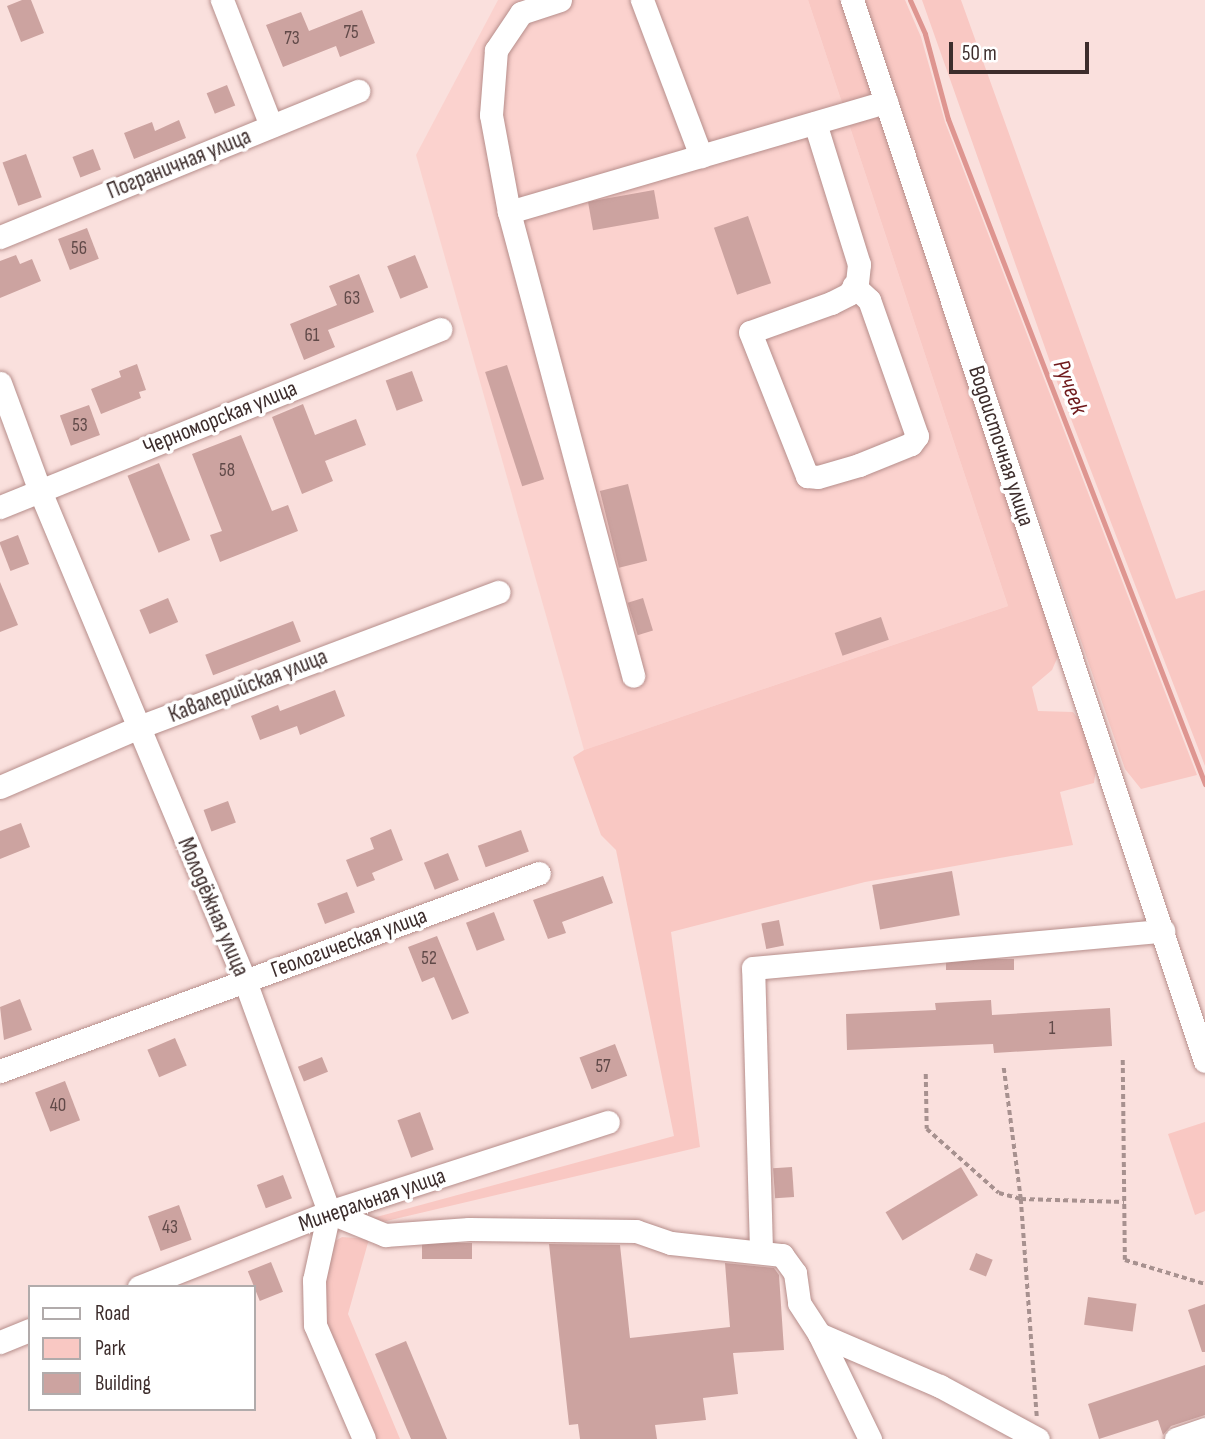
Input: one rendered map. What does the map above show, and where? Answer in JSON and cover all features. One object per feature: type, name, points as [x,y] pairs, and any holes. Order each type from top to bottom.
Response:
[{"type":"street","points":[[222,0],[271,126]]},
{"type":"street","points":[[560,0],[521,13],[496,50],[491,116],[509,212],[633,676]]},
{"type":"street","points":[[642,0],[701,156]]},
{"type":"street","name":"Водоисточная улица","points":[[852,0],[1205,1061]]},
{"type":"street","name":"Пограничная улица","points":[[0,237],[358,91]]},
{"type":"street","points":[[509,212],[886,102]]},
{"type":"street","points":[[815,123],[859,264],[854,286],[831,303],[750,332],[807,476],[818,477],[859,465],[911,444],[917,436],[869,300],[854,286]]},
{"type":"street","name":"Черноморская улица","points":[[0,507],[440,329]]},
{"type":"street","name":"Молодёжная улица","points":[[0,383],[40,491],[245,981],[330,1212]]},
{"type":"street","name":"Кавалерийская улица","points":[[0,787],[139,727],[498,592]]},
{"type":"street","name":"Геологическая улица","points":[[0,1070],[539,873]]},
{"type":"street","points":[[761,1250],[752,968],[1163,931]]},
{"type":"street","name":"Минеральная улица","points":[[144,1285],[330,1212],[608,1122]]},
{"type":"street","points":[[364,1439],[315,1325],[314,1280],[330,1212],[384,1235],[469,1229],[636,1231],[671,1243],[761,1250],[782,1255],[795,1273],[799,1303],[819,1334],[870,1439]]},
{"type":"street","points":[[0,1342],[28,1331]]},
{"type":"street","points":[[819,1334],[940,1386],[1038,1439]]},
{"type":"street","points":[[1176,1439],[1205,1429]]},
{"type":"path","points":[[1123,1060],[1125,1260],[1205,1284]]},
{"type":"path","points":[[1004,1068],[1021,1199],[1038,1439]]},
{"type":"path","points":[[926,1074],[927,1129],[999,1193],[1021,1199],[1124,1202]]},
{"type":"shaded area","points":[[498,0],[808,0],[1008,606],[584,750],[416,155]]},
{"type":"green space","points":[[808,0],[841,0],[1059,654],[1052,670],[1032,687],[1038,711],[1073,712],[1083,725],[1096,770],[1094,783],[1060,792],[1073,845],[865,882],[671,932],[700,1147],[378,1223],[369,1219],[674,1136],[616,850],[601,835],[573,757],[584,750],[1008,606]]},
{"type":"green space","points":[[861,0],[905,0],[921,37],[945,122],[1197,775],[1141,789],[1125,769]]},
{"type":"green space","points":[[922,0],[961,0],[1176,599],[1205,590],[1205,766],[1061,393]]},
{"type":"green space","points":[[1205,1122],[1205,1211],[1195,1215],[1168,1134]]},
{"type":"green space","points":[[342,1237],[369,1239],[348,1314],[400,1439],[372,1439],[324,1323],[327,1246]]},
{"type":"building","points":[[22,0],[31,0],[44,33],[21,42],[7,6]]},
{"type":"building","points":[[362,10],[375,43],[340,57],[336,46],[283,67],[266,25],[301,12],[309,31]]},
{"type":"building","points":[[227,85],[235,105],[215,114],[207,93]]},
{"type":"building","points":[[179,120],[186,138],[134,159],[124,133],[152,122],[155,131]]},
{"type":"building","points":[[93,149],[101,170],[80,177],[72,157]]},
{"type":"building","points":[[26,154],[42,197],[18,206],[3,163]]},
{"type":"building","points":[[654,190],[659,219],[593,230],[588,202]]},
{"type":"building","points":[[748,216],[771,283],[737,295],[714,228]]},
{"type":"building","points":[[87,228],[99,259],[70,270],[58,239]]},
{"type":"building","points":[[16,255],[20,264],[32,259],[41,281],[0,298],[0,261]]},
{"type":"building","points":[[415,255],[428,287],[400,299],[387,266]]},
{"type":"building","points":[[359,274],[374,312],[328,330],[335,347],[304,360],[290,324],[337,305],[329,286]]},
{"type":"building","points":[[137,364],[146,390],[139,392],[141,398],[101,414],[91,389],[121,377],[119,371]]},
{"type":"building","points":[[507,365],[544,479],[522,486],[485,372]]},
{"type":"building","points":[[412,371],[423,401],[397,411],[386,381]]},
{"type":"building","points":[[303,404],[315,435],[356,419],[366,445],[325,461],[333,481],[302,494],[272,417]]},
{"type":"building","points":[[89,405],[100,435],[71,446],[60,416]]},
{"type":"building","points":[[241,435],[272,511],[288,505],[298,531],[220,562],[210,535],[222,531],[192,454]]},
{"type":"building","points":[[159,463],[190,540],[159,553],[127,476]]},
{"type":"building","points":[[628,484],[647,561],[619,568],[600,491]]},
{"type":"building","points":[[18,535],[29,564],[10,571],[0,542]]},
{"type":"building","points":[[0,582],[18,625],[0,632]]},
{"type":"building","points":[[168,598],[178,622],[150,634],[139,610]]},
{"type":"building","points":[[643,598],[653,631],[638,635],[628,603]]},
{"type":"building","points":[[881,617],[889,640],[842,656],[835,633]]},
{"type":"building","points":[[293,621],[301,642],[213,675],[205,655]]},
{"type":"building","points":[[335,690],[345,716],[300,735],[297,726],[260,740],[251,716],[278,705],[280,711]]},
{"type":"building","points":[[228,801],[236,823],[211,832],[204,810]]},
{"type":"building","points":[[21,823],[30,847],[0,859],[0,831]]},
{"type":"building","points":[[391,829],[403,860],[372,873],[375,880],[357,887],[346,860],[374,849],[370,838]]},
{"type":"building","points":[[521,830],[529,852],[486,867],[478,846]]},
{"type":"building","points":[[448,853],[459,880],[435,890],[424,863]]},
{"type":"building","points":[[952,871],[960,915],[880,929],[872,885]]},
{"type":"building","points":[[603,876],[613,903],[562,922],[566,933],[548,939],[533,900]]},
{"type":"building","points":[[347,892],[355,913],[325,924],[317,903]]},
{"type":"building","points":[[494,912],[505,940],[477,951],[466,923]]},
{"type":"building","points":[[779,920],[784,946],[766,949],[761,923]]},
{"type":"building","points":[[437,936],[469,1013],[452,1020],[434,977],[422,982],[408,947]]},
{"type":"building","points":[[946,959],[1014,959],[1014,970],[946,970]]},
{"type":"building","points":[[20,999],[32,1030],[4,1040],[0,1007]]},
{"type":"building","points":[[991,1000],[992,1015],[1110,1008],[1112,1046],[994,1053],[993,1044],[847,1050],[846,1014],[936,1010],[935,1003]]},
{"type":"building","points":[[175,1038],[187,1066],[159,1077],[147,1050]]},
{"type":"building","points":[[615,1044],[627,1076],[592,1089],[580,1058]]},
{"type":"building","points":[[322,1057],[328,1072],[304,1082],[298,1067]]},
{"type":"building","points":[[65,1081],[80,1120],[50,1132],[35,1092]]},
{"type":"building","points":[[420,1112],[434,1150],[411,1158],[397,1120]]},
{"type":"building","points":[[792,1167],[794,1197],[775,1198],[773,1168]]},
{"type":"building","points":[[961,1167],[978,1195],[903,1241],[886,1212]]},
{"type":"building","points":[[283,1175],[292,1198],[266,1208],[257,1185]]},
{"type":"building","points":[[179,1205],[192,1240],[161,1251],[148,1216]]},
{"type":"building","points":[[422,1243],[472,1243],[472,1259],[422,1259]]},
{"type":"building","points":[[549,1244],[620,1245],[630,1338],[730,1327],[725,1263],[774,1268],[779,1275],[784,1350],[733,1353],[738,1394],[703,1398],[706,1420],[655,1425],[657,1439],[580,1439],[578,1424],[569,1425]]},
{"type":"building","points":[[976,1253],[993,1260],[986,1276],[969,1270]]},
{"type":"building","points":[[271,1262],[283,1292],[260,1301],[256,1285],[253,1285],[248,1271]]},
{"type":"building","points":[[1088,1297],[1137,1304],[1133,1332],[1084,1325]]},
{"type":"building","points":[[1205,1304],[1205,1352],[1202,1352],[1188,1310]]},
{"type":"building","points":[[406,1341],[447,1439],[411,1439],[375,1354]]},
{"type":"building","points":[[1205,1365],[1205,1415],[1171,1426],[1163,1435],[1158,1420],[1099,1439],[1088,1404]]},
{"type":"waterway","name":"Ручеек","points":[[910,0],[925,34],[948,119],[1205,784]]}]
